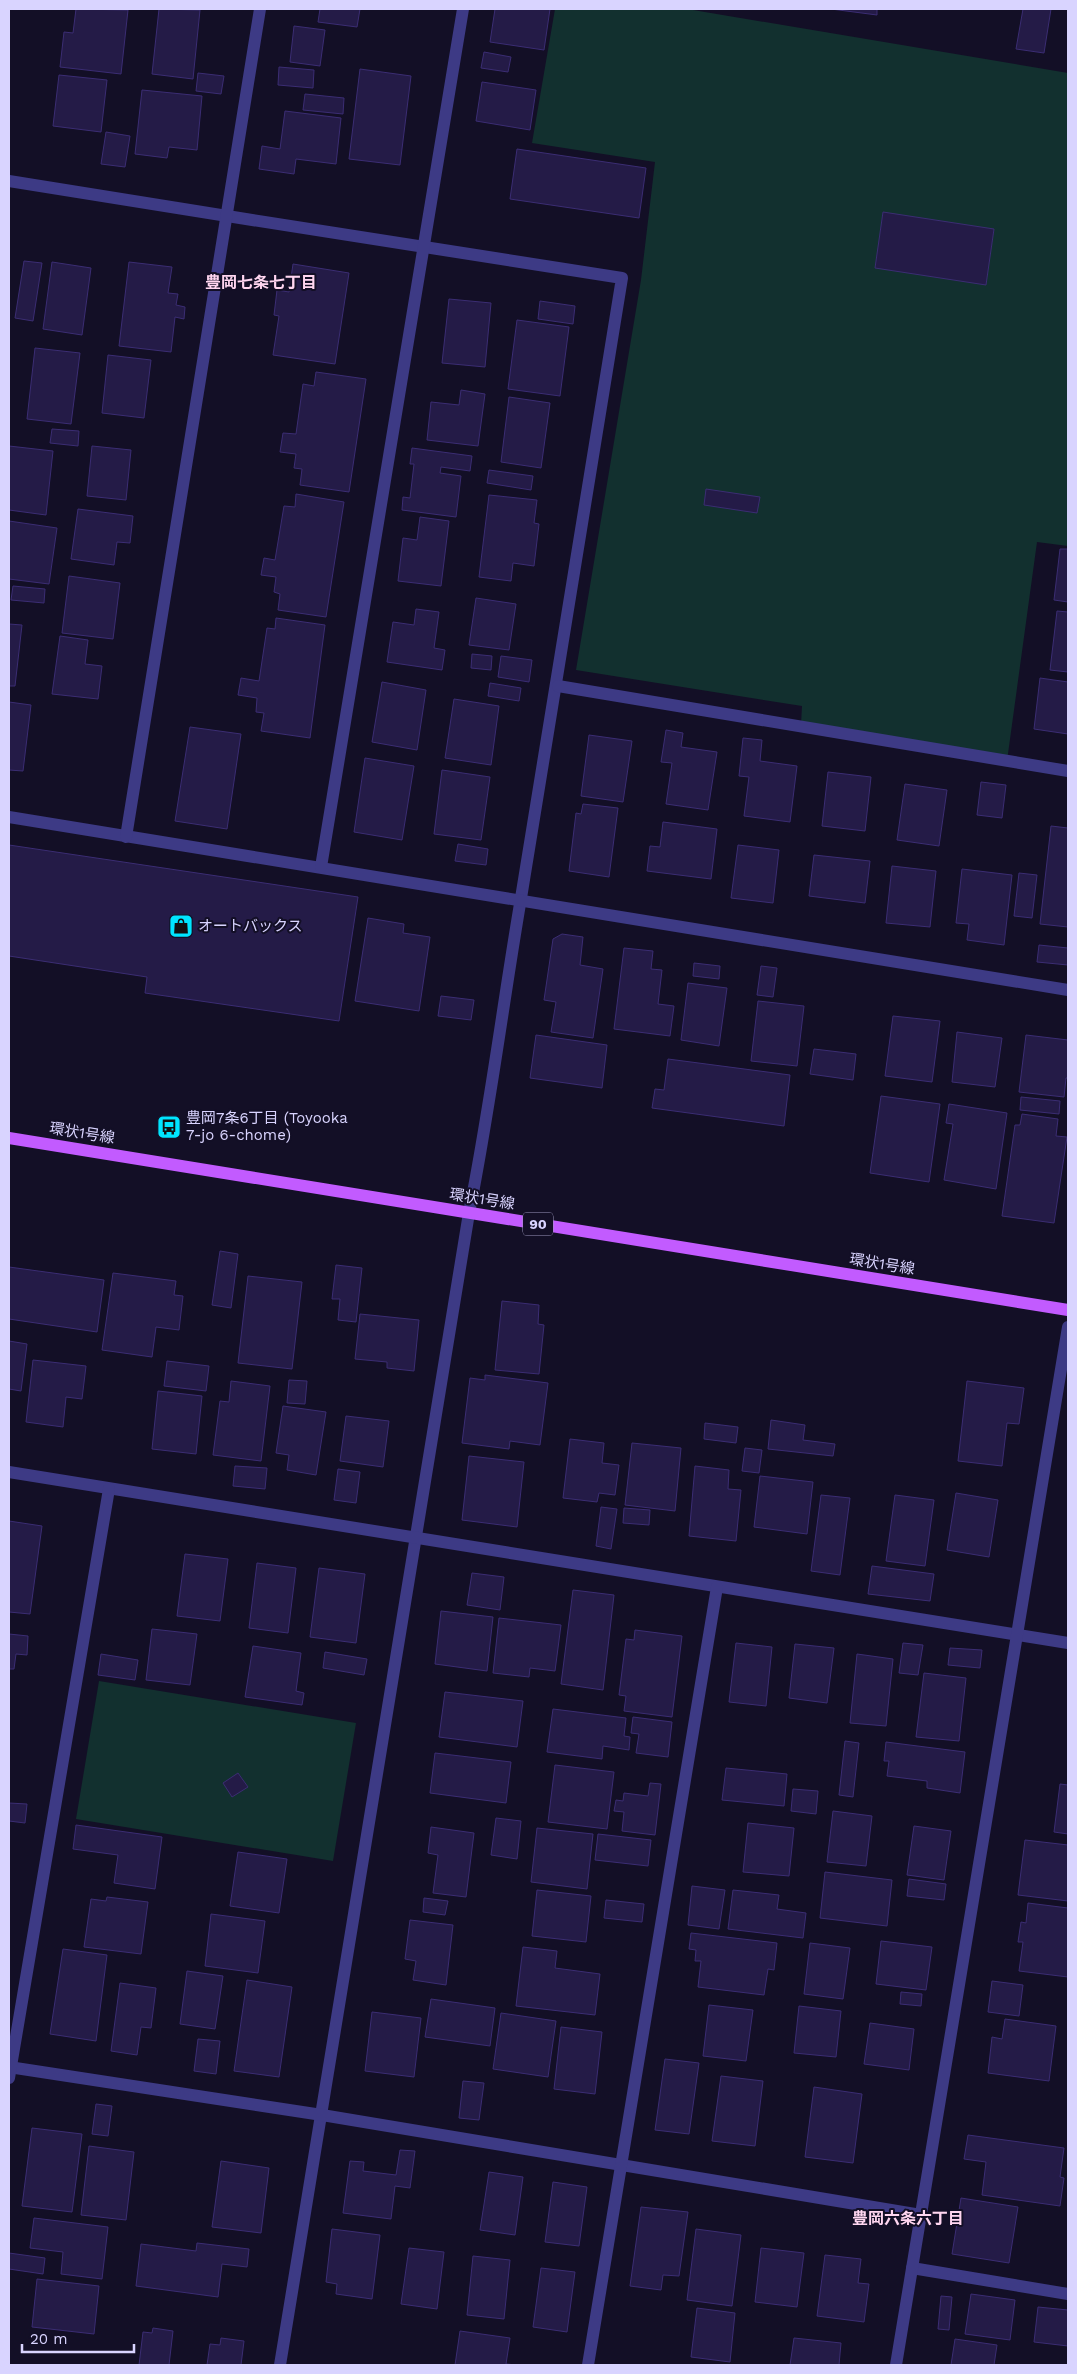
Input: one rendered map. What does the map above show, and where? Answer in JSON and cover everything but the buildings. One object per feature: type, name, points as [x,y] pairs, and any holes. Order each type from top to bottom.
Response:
[{"type":"main road","name":"環状1号線","points":[[9,1138],[1068,1310]]},
{"type":"street","points":[[126,838],[260,9]]},
{"type":"street","points":[[321,867],[463,9]]},
{"type":"street","points":[[9,181],[226,217],[622,278],[558,686],[520,900],[480,1156],[415,1537],[280,2365]]},
{"type":"street","points":[[558,686],[1068,771]]},
{"type":"street","points":[[9,817],[126,838],[321,867],[1068,990]]},
{"type":"street","points":[[896,2365],[1068,1327]]},
{"type":"street","points":[[9,1472],[1068,1643]]},
{"type":"street","points":[[109,1489],[9,2071],[322,2115],[921,2215]]},
{"type":"street","points":[[588,2365],[717,1586]]},
{"type":"street","points":[[912,2268],[1068,2294]]},
{"type":"green space","points":[[555,9],[687,9],[1068,73],[1068,546],[1037,542],[1007,761],[801,725],[802,706],[576,670],[641,280],[655,162],[532,143]]},
{"type":"green space","points":[[99,1681],[356,1723],[333,1861],[76,1819]]},
{"type":"place","name":"オートバックス","points":[[181,926]]},
{"type":"place","name":"豊岡7条6丁目 (Toyooka 7-jo 6-chome)","points":[[169,1127]]},
{"type":"district","name":"豊岡七条七丁目","points":[[261,282]]},
{"type":"district","name":"豊岡六条六丁目","points":[[908,2218]]}]
